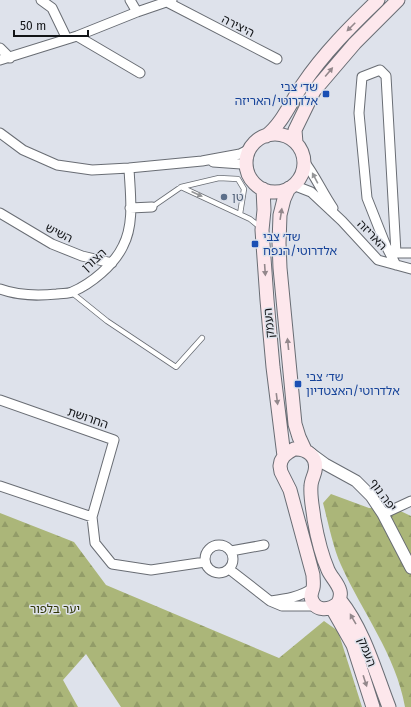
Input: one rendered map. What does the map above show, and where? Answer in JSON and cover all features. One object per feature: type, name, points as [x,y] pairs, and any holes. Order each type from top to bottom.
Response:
[{"type":"main road","points":[[266,136],[276,127],[303,84],[317,66],[346,32],[378,0]]},
{"type":"main road","points":[[296,143],[284,136],[275,134],[259,139],[248,150],[246,158],[246,166],[251,180],[263,189],[276,192],[291,186],[301,174],[303,160],[301,151],[296,143],[295,130],[314,91],[355,43],[398,0]]},
{"type":"main road","name":"העמק","points":[[291,186],[280,215],[280,268],[296,424],[299,437],[308,452],[314,458],[316,464],[311,485],[311,494],[324,559],[340,590],[336,604],[353,645],[373,707]]},
{"type":"main road","name":"העמק","points":[[263,189],[264,210],[262,230],[273,367],[284,456],[281,461],[281,472],[290,490],[313,575],[311,597],[316,606]]},
{"type":"main road","points":[[284,456],[294,449],[300,449],[308,452]]},
{"type":"main road","points":[[316,606],[324,610],[336,604]]},
{"type":"main road","name":"העמק","points":[[336,604],[346,608],[359,630],[389,707]]},
{"type":"street","points":[[41,0],[52,8],[67,39]]},
{"type":"street","points":[[130,0],[137,12]]},
{"type":"street","points":[[0,60],[77,36],[137,12],[170,1]]},
{"type":"street","name":"היצירה","points":[[170,1],[276,59]]},
{"type":"street","points":[[77,36],[140,73]]},
{"type":"street","points":[[0,48],[10,58]]},
{"type":"street","points":[[0,64],[10,58]]},
{"type":"street","points":[[380,70],[386,76],[396,265],[386,246],[367,198],[359,113],[362,77],[380,70]]},
{"type":"street","points":[[0,133],[23,150],[57,165],[92,170],[202,161],[240,154],[248,150]]},
{"type":"street","name":"האריזה","points":[[303,160],[310,168],[323,192],[342,220]]},
{"type":"street","points":[[202,161],[241,164],[246,166]]},
{"type":"street","name":"הצורן","points":[[0,289],[13,294],[41,296],[71,292],[94,279],[112,263],[123,245],[129,225],[129,168]]},
{"type":"street","name":"האריזה","points":[[291,186],[311,192],[342,220],[378,260],[411,269]]},
{"type":"street","points":[[130,208],[152,207]]},
{"type":"street","name":"השיש","points":[[0,212],[52,244],[82,256],[112,263]]},
{"type":"street","points":[[396,253],[411,253]]},
{"type":"street","name":"החרושת","points":[[0,400],[114,440],[92,517],[95,543],[112,564],[151,570],[205,562]]},
{"type":"street","name":"יפה נוף","points":[[308,452],[325,464],[356,481],[371,496],[383,514],[411,568]]},
{"type":"street","name":"יפה נוף","points":[[313,477],[321,474],[333,473],[356,481]]},
{"type":"street","points":[[0,486],[92,517]]},
{"type":"street","points":[[383,514],[411,501]]},
{"type":"street","points":[[231,550],[233,562],[226,572],[217,573],[209,570],[205,562],[206,552],[213,546],[223,545],[231,550],[264,545]]},
{"type":"street","points":[[229,569],[270,601],[282,606],[316,606]]},
{"type":"street","points":[[270,601],[286,599],[304,594],[313,588]]},
{"type":"lane","points":[[152,207],[180,187],[219,178],[238,178],[244,190],[240,214]]},
{"type":"lane","points":[[180,187],[250,218],[262,230]]},
{"type":"lane","points":[[71,292],[107,321],[176,367],[202,338]]},
{"type":"green space","points":[[331,494],[369,508],[394,508],[411,516],[411,707],[405,707],[401,688],[394,669],[378,634],[349,582],[338,558],[323,503]]},
{"type":"green space","name":"יער בלפור","points":[[0,513],[74,542],[106,585],[279,658],[324,621],[338,631],[362,707],[121,707],[86,654],[63,680],[78,707],[0,707]]},
{"type":"place","name":"שד׳ צבי אלדרוטי/האריזה","points":[[326,94]]},
{"type":"place","name":"טן","points":[[224,197]]},
{"type":"place","name":"שד׳ צבי אלדרוטי/הנפח","points":[[255,244]]},
{"type":"place","name":"שד׳ צבי אלדרוטי/האצטדיון","points":[[298,384]]}]
